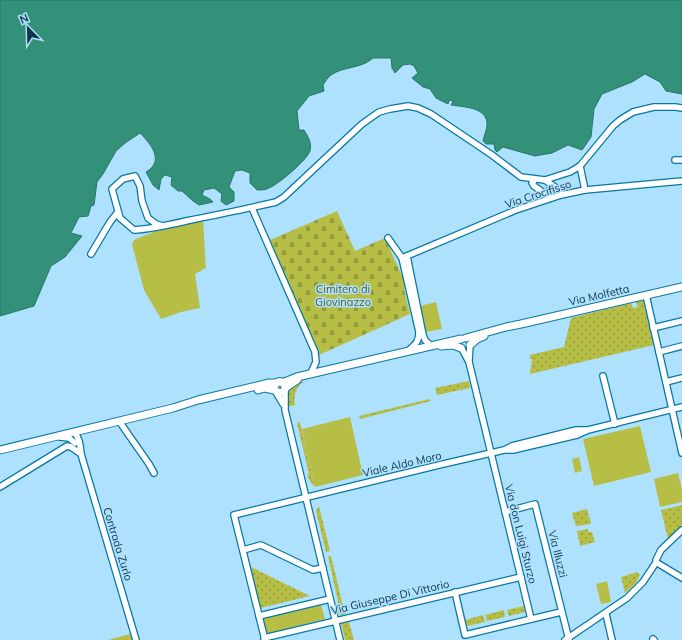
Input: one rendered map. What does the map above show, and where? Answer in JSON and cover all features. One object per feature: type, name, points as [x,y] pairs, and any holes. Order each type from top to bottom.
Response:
[{"type":"main road","name":"Via Molfetta","points":[[521,324],[682,287]]},
{"type":"main road","points":[[280,387],[297,377],[311,373],[521,324]]},
{"type":"main road","points":[[0,450],[173,408],[261,384],[269,383],[280,387],[299,380],[434,347],[447,345],[466,349],[483,336],[507,330],[521,324]]},
{"type":"main road","points":[[464,338],[470,340],[470,345]]},
{"type":"main road","points":[[462,348],[459,342],[464,338]]},
{"type":"street","points":[[163,226],[156,224],[148,218],[142,201],[140,186],[135,176],[123,180],[112,189],[120,218],[134,230],[163,226],[252,208],[280,200],[352,132],[379,112],[390,109],[408,106],[418,108],[431,114],[521,177],[545,180],[570,172],[580,166],[613,126],[633,112],[654,107],[675,106],[682,108]]},
{"type":"street","points":[[675,160],[682,160]]},
{"type":"street","points":[[580,166],[585,190]]},
{"type":"street","points":[[535,179],[532,183],[533,185],[551,198]]},
{"type":"street","points":[[545,180],[560,190],[561,195]]},
{"type":"street","name":"Via Crocifisso","points":[[405,257],[540,202],[561,195],[585,190],[682,181]]},
{"type":"street","points":[[540,202],[541,192]]},
{"type":"street","points":[[252,208],[315,352],[316,362],[311,373]]},
{"type":"street","points":[[91,254],[110,222],[118,212]]},
{"type":"street","points":[[388,238],[405,257],[425,340],[430,345]]},
{"type":"street","points":[[405,257],[419,336],[417,343],[409,350]]},
{"type":"street","points":[[646,295],[681,443],[682,453]]},
{"type":"street","points":[[654,328],[682,321]]},
{"type":"street","points":[[469,362],[470,345]]},
{"type":"street","points":[[659,352],[682,346]]},
{"type":"street","points":[[462,348],[469,362]]},
{"type":"street","name":"Via don Luigi Sturzo","points":[[469,362],[531,619]]},
{"type":"street","points":[[603,376],[615,424]]},
{"type":"street","points":[[666,382],[682,378]]},
{"type":"street","points":[[280,387],[340,640]]},
{"type":"street","name":"Viale Aldo Moro","points":[[243,550],[234,515],[504,450],[512,446],[576,430],[588,430],[682,407]]},
{"type":"street","points":[[119,421],[154,473]]},
{"type":"street","points":[[77,443],[85,433],[94,427]]},
{"type":"street","points":[[74,432],[78,436],[77,443]]},
{"type":"street","points":[[50,438],[67,438],[77,443]]},
{"type":"street","name":"Contrada Zurlo","points":[[77,443],[136,640]]},
{"type":"street","points":[[0,487],[67,446],[81,454]]},
{"type":"street","name":"Via Illuzzi","points":[[505,512],[536,504],[567,639]]},
{"type":"street","points":[[567,639],[606,614],[636,590],[657,563],[661,550],[682,530]]},
{"type":"street","points":[[264,639],[243,550],[261,545],[313,570],[323,568]]},
{"type":"street","points":[[657,563],[682,578]]},
{"type":"street","name":"Via Giuseppe Di Vittorio","points":[[264,639],[521,576]]},
{"type":"street","points":[[455,592],[465,635],[562,612]]},
{"type":"street","points":[[259,616],[330,599]]},
{"type":"street","points":[[606,614],[612,640]]},
{"type":"green space","name":"Cimitero di Giovinazzo","points":[[337,211],[355,251],[385,238],[407,287],[404,289],[410,314],[319,355],[270,240]]},
{"type":"green space","points":[[203,220],[206,268],[195,274],[200,308],[181,312],[161,319],[144,290],[132,244],[134,240],[154,232],[156,229]]},
{"type":"green space","points":[[643,300],[654,345],[530,374],[532,359],[530,359],[530,355],[564,347],[571,318],[631,303],[633,308],[638,307],[636,302]]},
{"type":"green space","points":[[436,302],[442,329],[426,332],[420,306]]},
{"type":"green space","points":[[305,381],[299,385],[296,391],[294,398],[295,405],[288,407],[288,393],[296,384]]},
{"type":"green space","points":[[469,381],[470,388],[437,395],[435,388]]},
{"type":"green space","points":[[430,399],[431,401],[360,419],[359,416]]},
{"type":"green space","points":[[350,417],[363,475],[315,487],[302,429]]},
{"type":"green space","points":[[300,422],[315,487],[307,475],[309,474],[297,423]]},
{"type":"green space","points":[[640,426],[651,472],[594,486],[583,439]]},
{"type":"green space","points":[[579,457],[582,471],[575,473],[572,459]]},
{"type":"green space","points":[[678,473],[682,490],[682,502],[660,507],[654,479]]},
{"type":"green space","points":[[682,505],[682,526],[668,539],[661,510]]},
{"type":"green space","points":[[319,506],[330,551],[326,552],[316,511]]},
{"type":"green space","points":[[587,509],[591,524],[576,526],[572,513]]},
{"type":"green space","points":[[588,529],[589,532],[592,532],[595,542],[580,546],[577,531]]},
{"type":"green space","points":[[328,556],[331,556],[345,614],[340,615],[336,607],[339,606]]},
{"type":"green space","points":[[251,567],[310,596],[260,608]]},
{"type":"green space","points":[[637,572],[640,575],[636,583],[625,593],[621,577]]},
{"type":"green space","points":[[607,581],[611,602],[601,604],[596,584]]},
{"type":"green space","points":[[321,605],[325,619],[266,634],[262,618]]},
{"type":"green space","points":[[524,606],[525,612],[509,616],[507,610]]},
{"type":"green space","points":[[504,610],[505,617],[487,621],[485,615]]},
{"type":"green space","points":[[483,615],[485,622],[467,626],[465,620]]},
{"type":"green space","points":[[349,622],[354,640],[345,640],[341,623]]},
{"type":"green space","points":[[130,634],[132,640],[108,640]]},
{"type":"shaded area","points":[[0,0],[682,0],[682,94],[666,91],[660,82],[645,74],[632,82],[602,94],[594,109],[591,137],[582,150],[568,145],[552,153],[535,156],[503,147],[497,152],[494,144],[486,144],[483,141],[487,125],[486,119],[479,111],[468,107],[451,105],[453,102],[451,100],[448,104],[436,98],[430,89],[423,87],[412,78],[418,73],[414,66],[410,64],[403,65],[395,73],[392,68],[391,58],[373,58],[368,62],[341,70],[331,75],[323,85],[324,91],[309,96],[297,111],[299,130],[304,130],[310,145],[308,155],[298,166],[274,186],[262,190],[257,190],[250,183],[250,173],[242,170],[235,171],[229,187],[234,192],[234,201],[226,205],[221,201],[222,194],[214,188],[204,190],[202,195],[213,202],[199,205],[182,191],[178,191],[171,185],[172,177],[165,175],[161,179],[159,190],[153,185],[146,172],[152,168],[155,163],[154,152],[152,147],[140,133],[116,151],[97,182],[94,205],[91,206],[88,216],[79,217],[71,233],[82,236],[65,257],[51,266],[34,306],[0,316]]}]
